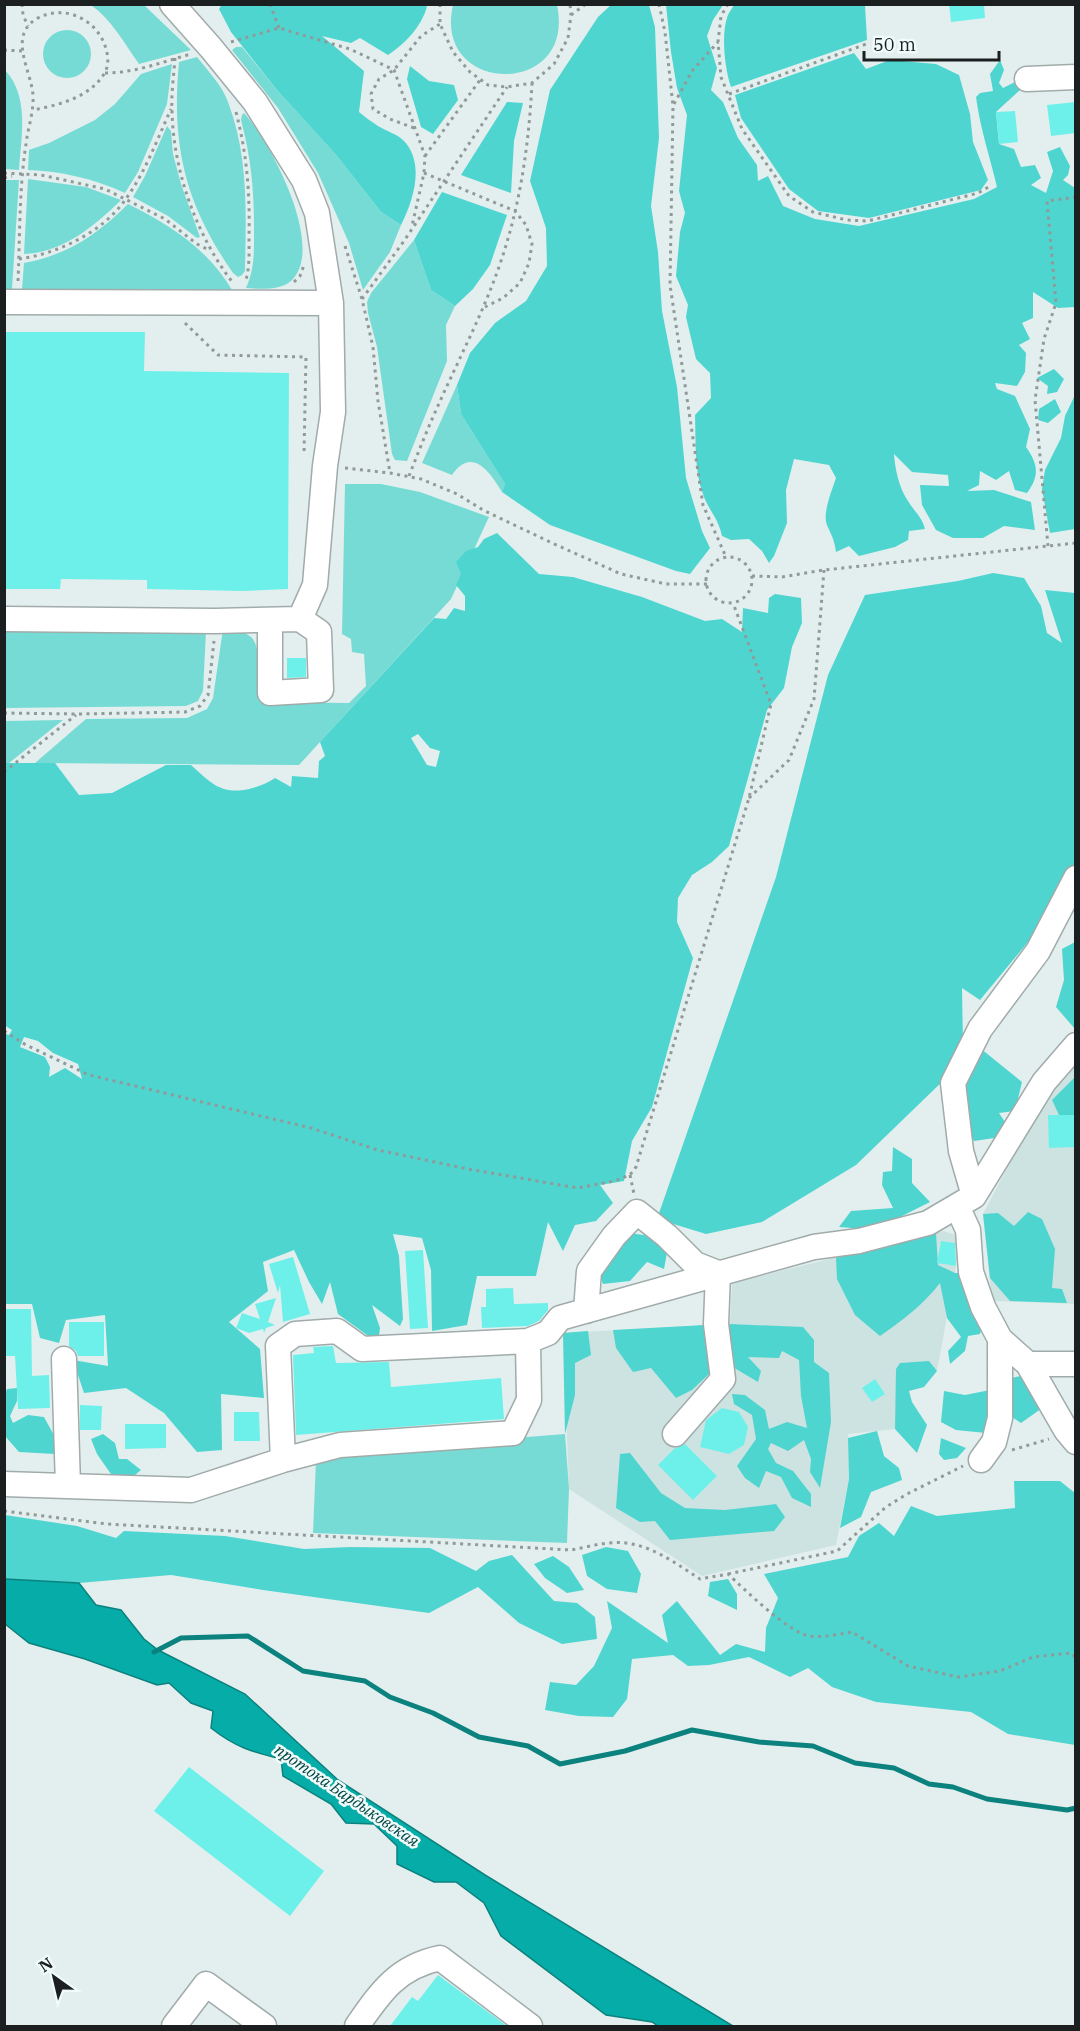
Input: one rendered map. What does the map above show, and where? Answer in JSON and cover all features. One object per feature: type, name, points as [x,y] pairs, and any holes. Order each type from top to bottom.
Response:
[{"type":"lane","points":[[172,4],[255,102],[304,180],[317,213],[331,303],[333,412],[314,462],[315,585],[300,619]]},
{"type":"lane","points":[[1028,80],[1076,76]]},
{"type":"lane","points":[[4,302],[331,303]]},
{"type":"lane","points":[[4,619],[215,621],[300,619],[319,632],[321,690],[270,693],[270,620]]},
{"type":"lane","points":[[1071,1436],[1028,1364],[1000,1339],[983,1307],[971,1272],[953,1083],[980,1029],[1038,951],[1076,878]]},
{"type":"lane","points":[[283,1460],[278,1346],[295,1335],[337,1331],[362,1349],[528,1341],[548,1333],[560,1318],[814,1247],[859,1241],[928,1223],[965,1201],[1044,1082],[1076,1045]]},
{"type":"lane","points":[[586,1311],[589,1271],[614,1236],[637,1212],[667,1236],[695,1264],[718,1273]]},
{"type":"lane","points":[[675,1434],[723,1379],[716,1324],[718,1273]]},
{"type":"lane","points":[[981,1460],[994,1442],[1000,1418],[1000,1339]]},
{"type":"lane","points":[[4,1484],[191,1490],[283,1460],[340,1446],[513,1433],[529,1400],[528,1341]]},
{"type":"lane","points":[[64,1359],[68,1486]]},
{"type":"lane","points":[[1028,1364],[1076,1364]]},
{"type":"lane","points":[[357,2026],[383,1989],[410,1968],[440,1958],[530,2026]]},
{"type":"lane","points":[[174,2026],[206,1984],[264,2026]]},
{"type":"path","points":[[22,4],[23,15],[28,26]]},
{"type":"path","points":[[270,4],[279,28]]},
{"type":"path","points":[[440,4],[440,24],[453,52],[480,80],[488,85],[507,87],[532,83],[554,64],[568,38],[570,4]]},
{"type":"path","points":[[571,15],[586,4]]},
{"type":"path","points":[[659,4],[665,32],[673,106],[670,285],[703,505],[726,557]]},
{"type":"path","points":[[728,4],[721,16],[718,42],[721,77],[742,129],[765,165],[789,196],[813,212],[847,220],[868,221],[978,194],[992,185]]},
{"type":"path","points":[[18,281],[23,175],[33,110],[30,81],[22,51],[23,38],[28,26],[38,18],[52,13],[83,18],[96,28],[107,51],[108,62],[105,73],[93,86],[75,98],[59,105],[33,110]]},
{"type":"path","points":[[414,128],[390,119],[373,109],[370,94],[380,79],[394,70],[421,36],[440,24]]},
{"type":"path","points":[[105,73],[140,70],[279,28],[350,49],[394,70],[425,156],[424,173],[412,226]]},
{"type":"path","points":[[673,106],[692,71],[718,42]]},
{"type":"path","points":[[729,94],[869,43]]},
{"type":"path","points":[[4,51],[22,51]]},
{"type":"path","points":[[175,58],[172,107],[176,152],[183,182],[211,251],[235,285]]},
{"type":"path","points":[[425,156],[480,80]]},
{"type":"path","points":[[409,476],[436,409],[484,307],[502,256],[515,211],[529,135],[532,83]]},
{"type":"path","points":[[362,299],[404,241],[507,87]]},
{"type":"path","points":[[19,259],[54,252],[72,243],[109,217],[127,198],[141,174],[172,107]]},
{"type":"path","points":[[235,109],[246,154],[249,184],[249,257],[248,274],[244,284]]},
{"type":"path","points":[[4,173],[40,175],[105,189],[165,219],[197,244],[211,251]]},
{"type":"path","points":[[424,173],[515,211],[526,225],[532,244],[529,263],[520,283],[503,298],[484,307]]},
{"type":"path","points":[[4,178],[13,175]]},
{"type":"path","points":[[1048,546],[1035,399],[1044,339],[1056,303],[1047,201],[1076,197]]},
{"type":"path","points":[[292,285],[300,276],[306,255]]},
{"type":"path","points":[[175,323],[186,323],[218,355],[306,357],[314,462],[409,476],[457,494],[483,510],[621,574],[666,584],[707,584]]},
{"type":"path","points":[[752,576],[782,577],[824,570],[1076,543]]},
{"type":"path","points":[[726,557],[743,561],[752,576],[752,585],[748,594],[733,603],[716,599],[707,584],[707,575],[711,567],[717,560],[726,557]]},
{"type":"path","points":[[749,798],[789,760],[814,699],[824,570]]},
{"type":"path","points":[[4,1030],[26,1045],[89,1075],[310,1128],[378,1150],[468,1170],[578,1188],[614,1181],[630,1175],[636,1167],[749,798],[771,704],[733,603]]},
{"type":"path","points":[[4,713],[174,713],[200,706],[208,695],[215,621]]},
{"type":"path","points":[[4,772],[77,714]]},
{"type":"path","points":[[4,1511],[107,1524],[571,1550],[609,1543],[630,1543],[651,1548],[700,1579],[837,1551],[886,1507],[952,1471],[1044,1441],[1071,1436]]},
{"type":"path","points":[[728,1574],[779,1619],[808,1636],[852,1632],[908,1666],[958,1677],[1000,1671],[1033,1657],[1071,1653],[1076,1658]]},
{"type":"shaded area","points":[[222,4],[423,4],[427,7],[412,34],[388,55],[360,38],[351,43],[322,36],[364,71],[359,112],[378,126],[401,138],[410,149],[416,171],[415,182],[410,205],[401,225],[381,212],[337,156],[277,90],[231,32],[219,9]]},
{"type":"shaded area","points":[[612,4],[649,5],[655,27],[659,138],[651,206],[658,252],[662,311],[677,387],[686,478],[702,531],[710,548],[690,574],[550,525],[502,492],[505,484],[461,414],[457,385],[470,353],[495,323],[526,301],[547,266],[546,228],[530,181],[550,90],[598,17]]},
{"type":"shaded area","points":[[91,5],[144,5],[191,50],[139,64],[111,25]]},
{"type":"shaded area","points":[[453,5],[557,5],[557,35],[546,57],[527,70],[505,74],[482,70],[463,56],[452,35]]},
{"type":"shaded area","points":[[666,5],[723,5],[713,20],[707,36],[717,68],[711,90],[723,102],[738,138],[757,165],[758,181],[768,176],[783,206],[815,219],[859,226],[974,199],[997,187],[976,97],[980,93],[993,91],[990,74],[1000,60],[1004,70],[999,83],[1003,88],[1017,81],[1020,90],[996,112],[999,144],[1014,149],[1021,167],[1035,165],[1041,178],[1031,185],[1046,193],[1053,171],[1047,152],[1060,147],[1070,166],[1068,175],[1063,180],[1075,188],[1075,307],[1058,308],[1033,292],[1033,318],[1022,323],[1030,339],[1019,345],[1026,353],[1025,372],[1017,386],[995,383],[997,389],[1015,396],[1030,429],[1026,447],[1036,470],[1031,487],[1027,493],[1015,490],[1009,471],[996,480],[980,471],[979,485],[967,491],[994,490],[1031,502],[1035,530],[1004,526],[983,538],[953,538],[936,530],[922,505],[920,485],[949,486],[948,475],[912,472],[894,454],[896,472],[902,490],[925,529],[909,531],[908,540],[895,547],[859,556],[849,546],[836,552],[826,515],[836,478],[829,465],[794,459],[786,490],[787,523],[769,563],[762,551],[749,539],[731,540],[722,536],[700,485],[696,455],[695,415],[711,398],[710,373],[696,359],[686,317],[688,305],[676,276],[680,232],[685,213],[679,191],[687,115],[677,88]]},
{"type":"shaded area","points":[[734,5],[865,5],[867,40],[731,87],[727,72],[724,34],[728,16]]},
{"type":"shaded area","points":[[62,30],[72,30],[87,40],[91,54],[90,63],[81,74],[72,78],[62,78],[47,68],[43,59],[43,49],[53,34]]},
{"type":"shaded area","points":[[242,47],[277,90],[337,156],[381,212],[401,225],[390,252],[363,290],[349,243],[318,173],[278,108],[232,50]]},
{"type":"shaded area","points":[[854,53],[866,69],[890,60],[936,64],[959,75],[970,114],[973,142],[988,180],[981,190],[869,218],[818,211],[789,189],[741,118],[735,95]]},
{"type":"shaded area","points":[[197,57],[225,96],[240,144],[245,186],[246,228],[245,271],[238,277],[233,273],[203,223],[185,173],[180,147],[177,120],[179,62]]},
{"type":"shaded area","points":[[172,64],[167,104],[138,172],[125,193],[78,177],[28,170],[29,150],[49,143],[95,120],[115,104],[141,74]]},
{"type":"shaded area","points":[[410,66],[429,81],[454,85],[458,100],[433,134],[421,127],[407,79]]},
{"type":"shaded area","points":[[5,70],[13,81],[21,105],[19,170],[5,169]]},
{"type":"shaded area","points":[[507,102],[523,103],[514,141],[511,193],[461,175]]},
{"type":"shaded area","points":[[244,113],[267,146],[280,170],[299,221],[302,245],[300,265],[291,281],[275,288],[246,288],[253,258],[254,214],[250,161],[241,120]]},
{"type":"shaded area","points":[[167,126],[171,131],[173,154],[181,184],[200,237],[197,238],[168,216],[133,197]]},
{"type":"shaded area","points":[[28,179],[86,187],[121,200],[89,228],[65,243],[52,249],[24,254]]},
{"type":"shaded area","points":[[19,180],[12,289],[5,289],[4,181]]},
{"type":"shaded area","points":[[442,192],[507,215],[490,265],[473,289],[455,306],[431,290],[414,240]]},
{"type":"shaded area","points":[[128,204],[173,229],[200,250],[212,262],[232,290],[22,289],[24,263],[68,249],[105,225]]},
{"type":"shaded area","points":[[414,240],[431,290],[455,306],[446,325],[447,361],[407,461],[395,460],[392,454],[377,347],[367,302],[371,293]]},
{"type":"shaded area","points":[[1054,369],[1064,379],[1057,392],[1047,394],[1048,386],[1037,378]]},
{"type":"shaded area","points":[[457,385],[461,414],[505,484],[502,492],[486,470],[473,462],[459,467],[452,475],[422,463]]},
{"type":"shaded area","points":[[1075,395],[1075,529],[1050,533],[1042,489],[1045,470],[1061,438],[1065,416]]},
{"type":"shaded area","points":[[1055,399],[1061,412],[1048,423],[1038,420],[1039,409]]},
{"type":"shaded area","points":[[345,484],[381,484],[420,492],[489,517],[451,599],[299,765],[35,763],[86,719],[187,718],[207,709],[213,698],[223,629],[245,633],[255,642],[260,677],[260,702],[349,703],[366,686],[364,654],[352,652],[351,639],[342,634]]},
{"type":"shaded area","points":[[497,533],[539,574],[573,577],[642,597],[705,621],[722,619],[742,632],[743,608],[768,613],[769,598],[775,594],[801,598],[802,623],[792,647],[784,688],[767,710],[729,846],[712,862],[692,875],[678,898],[677,922],[693,958],[652,1107],[632,1141],[624,1181],[600,1185],[613,1203],[596,1221],[575,1225],[563,1251],[548,1222],[536,1276],[477,1276],[467,1325],[432,1331],[431,1270],[422,1238],[393,1234],[399,1256],[403,1319],[400,1326],[372,1305],[380,1328],[378,1343],[338,1314],[330,1282],[322,1304],[294,1250],[263,1262],[268,1291],[229,1322],[260,1349],[264,1398],[221,1394],[222,1450],[197,1452],[164,1413],[126,1388],[84,1393],[73,1360],[108,1366],[105,1315],[66,1320],[59,1343],[40,1338],[32,1304],[5,1304],[4,1033],[9,1035],[12,1030],[4,1025],[5,763],[55,763],[79,795],[112,793],[166,765],[191,765],[217,786],[231,790],[253,788],[275,778],[291,787],[292,776],[318,778],[319,761],[325,756],[320,742],[434,618],[446,619],[454,608],[465,611],[465,596],[456,585],[461,574],[456,562],[466,551],[478,547],[484,539]],"holes":[[[418,734],[430,748],[440,751],[436,767],[427,765],[411,738]],[[24,1037],[38,1041],[53,1053],[78,1064],[82,1079],[65,1068],[49,1077],[50,1067],[45,1057],[20,1047]]]},
{"type":"shaded area","points":[[993,573],[1024,578],[1041,606],[1047,633],[1062,643],[1045,590],[1075,593],[1075,867],[1061,902],[980,1000],[962,988],[963,1046],[947,1077],[856,1165],[762,1222],[706,1234],[657,1219],[776,877],[828,675],[865,595],[958,581]]},
{"type":"shaded area","points":[[4,629],[206,632],[203,691],[198,701],[186,706],[5,708]]},
{"type":"shaded area","points":[[63,720],[9,763],[5,763],[5,721]]},
{"type":"shaded area","points":[[1075,942],[1076,1029],[1056,1007],[1064,980],[1062,949]]},
{"type":"shaded area","points":[[980,1048],[1022,1082],[1015,1111],[999,1113],[1007,1125],[1001,1137],[974,1141],[960,1118],[963,1086]]},
{"type":"shaded area","points":[[1075,1065],[1075,1304],[992,1301],[983,1214],[1039,1107]]},
{"type":"shaded area","points":[[1075,1077],[1075,1115],[1059,1115],[1052,1100]]},
{"type":"shaded area","points":[[893,1147],[912,1159],[912,1183],[930,1202],[896,1219],[865,1229],[839,1227],[851,1211],[893,1208],[882,1185],[883,1172],[892,1171]]},
{"type":"shaded area","points":[[1028,1212],[1042,1219],[1055,1249],[1052,1288],[1062,1289],[1067,1303],[1010,1301],[990,1278],[983,1214],[998,1213],[1014,1226]]},
{"type":"shaded area","points":[[943,1231],[960,1236],[937,1371],[897,1369],[895,1429],[848,1434],[849,1479],[836,1545],[702,1576],[569,1489],[563,1333],[730,1324],[732,1283]]},
{"type":"shaded area","points":[[629,1233],[658,1237],[668,1247],[664,1269],[647,1262],[630,1281],[603,1284],[597,1267]]},
{"type":"shaded area","points":[[936,1233],[938,1265],[955,1273],[961,1273],[983,1324],[980,1334],[968,1336],[965,1351],[950,1364],[948,1351],[961,1337],[947,1318],[940,1283],[912,1312],[880,1336],[855,1315],[837,1279],[836,1258]]},
{"type":"shaded area","points":[[730,1324],[803,1327],[814,1340],[814,1362],[829,1373],[831,1422],[820,1488],[810,1472],[811,1459],[804,1440],[788,1451],[771,1443],[768,1449],[776,1463],[793,1471],[811,1494],[811,1507],[792,1498],[781,1477],[766,1471],[759,1488],[745,1478],[737,1466],[756,1439],[752,1415],[734,1404],[732,1394],[745,1395],[765,1410],[769,1429],[787,1422],[807,1428],[801,1396],[799,1360],[782,1351],[779,1358],[748,1357],[761,1371],[758,1382],[731,1366],[723,1338]]},
{"type":"shaded area","points":[[705,1325],[709,1349],[709,1374],[692,1390],[676,1398],[651,1368],[633,1372],[616,1348],[613,1330]]},
{"type":"shaded area","points":[[588,1331],[591,1355],[575,1363],[575,1395],[565,1434],[563,1333]]},
{"type":"shaded area","points":[[929,1361],[937,1371],[924,1387],[909,1391],[912,1402],[927,1425],[917,1453],[895,1429],[896,1369],[900,1363]]},
{"type":"shaded area","points":[[1025,1375],[1045,1406],[1021,1423],[1004,1412],[1007,1379]]},
{"type":"shaded area","points":[[17,1388],[17,1401],[10,1416],[13,1423],[28,1415],[44,1417],[55,1437],[55,1454],[19,1452],[5,1436],[5,1394],[7,1389]]},
{"type":"shaded area","points":[[990,1390],[993,1421],[986,1433],[956,1430],[941,1422],[944,1391],[965,1395]]},
{"type":"shaded area","points":[[877,1431],[884,1456],[899,1468],[902,1480],[871,1492],[861,1517],[840,1528],[849,1479],[848,1438]]},
{"type":"shaded area","points":[[103,1434],[115,1443],[119,1459],[127,1459],[141,1470],[130,1479],[113,1477],[97,1454],[91,1439]]},
{"type":"shaded area","points":[[565,1434],[569,1489],[567,1543],[313,1533],[316,1460],[344,1451]]},
{"type":"shaded area","points":[[941,1438],[966,1448],[957,1458],[944,1460],[939,1454]]},
{"type":"shaded area","points":[[630,1453],[661,1493],[685,1508],[725,1510],[776,1504],[785,1517],[774,1531],[670,1540],[655,1521],[640,1522],[616,1508],[620,1454]]},
{"type":"shaded area","points":[[1014,1481],[1060,1481],[1075,1493],[1075,1745],[1008,1734],[971,1712],[876,1702],[832,1687],[808,1668],[790,1677],[749,1657],[709,1665],[688,1666],[673,1655],[632,1659],[627,1699],[613,1717],[579,1716],[545,1710],[550,1682],[576,1685],[594,1666],[612,1628],[607,1601],[668,1643],[662,1615],[677,1601],[720,1655],[736,1644],[765,1652],[766,1628],[778,1598],[764,1574],[848,1557],[859,1536],[879,1523],[894,1536],[911,1506],[937,1516],[1015,1508]]},
{"type":"shaded area","points":[[5,1515],[77,1526],[116,1538],[124,1531],[225,1536],[304,1549],[430,1548],[476,1571],[489,1561],[512,1555],[554,1601],[577,1603],[595,1617],[597,1639],[562,1644],[519,1623],[478,1587],[429,1613],[171,1575],[79,1583],[5,1579]]},
{"type":"shaded area","points":[[606,1547],[628,1551],[641,1574],[637,1593],[607,1589],[587,1576],[582,1555]]},
{"type":"shaded area","points":[[553,1556],[569,1567],[584,1590],[567,1593],[545,1578],[534,1564]]},
{"type":"shaded area","points":[[728,1579],[737,1594],[737,1610],[708,1596],[710,1582]]},
{"type":"water","name":"протока Бардыковская","points":[[5,1579],[79,1583],[96,1605],[121,1610],[144,1639],[158,1650],[245,1694],[338,1780],[485,1875],[733,2026],[658,2026],[652,2022],[606,2015],[501,1936],[484,1903],[456,1882],[434,1882],[397,1864],[397,1846],[374,1824],[346,1823],[331,1804],[283,1776],[281,1759],[244,1748],[211,1728],[213,1711],[191,1703],[169,1683],[157,1685],[85,1659],[29,1643],[5,1624]]},
{"type":"building","points":[[949,4],[984,4],[985,18],[951,22]]},
{"type":"building","points":[[1076,102],[1076,133],[1051,136],[1047,105]]},
{"type":"building","points":[[1015,111],[1018,142],[999,144],[996,112]]},
{"type":"building","points":[[4,332],[145,332],[144,371],[289,373],[288,589],[243,591],[147,589],[147,580],[61,579],[60,589],[4,589]]},
{"type":"building","points":[[287,658],[306,658],[306,677],[287,678]]},
{"type":"building","points":[[1048,1115],[1076,1115],[1076,1147],[1049,1148]]},
{"type":"building","points":[[941,1241],[955,1243],[956,1266],[937,1263]]},
{"type":"building","points":[[423,1250],[428,1328],[410,1329],[405,1251]]},
{"type":"building","points":[[293,1257],[310,1314],[283,1322],[280,1285],[278,1293],[269,1264]]},
{"type":"building","points":[[513,1288],[514,1304],[548,1303],[548,1310],[539,1321],[528,1326],[482,1328],[481,1307],[486,1307],[486,1289]]},
{"type":"building","points":[[276,1298],[268,1322],[275,1325],[266,1328],[264,1333],[263,1329],[249,1333],[236,1328],[242,1313],[260,1319],[255,1304]]},
{"type":"building","points":[[4,1309],[31,1309],[32,1376],[49,1375],[50,1408],[18,1409],[15,1356],[4,1356]]},
{"type":"building","points":[[69,1322],[104,1322],[104,1356],[78,1356],[76,1351],[69,1346]]},
{"type":"building","points":[[333,1346],[336,1363],[389,1362],[391,1387],[501,1378],[504,1419],[296,1435],[293,1355],[314,1353],[313,1347]]},
{"type":"building","points":[[875,1379],[885,1394],[872,1402],[862,1388]]},
{"type":"building","points":[[80,1405],[102,1406],[101,1430],[80,1430]]},
{"type":"building","points":[[722,1408],[739,1412],[748,1427],[744,1445],[729,1454],[700,1447],[706,1420]]},
{"type":"building","points":[[234,1412],[259,1412],[260,1441],[234,1441]]},
{"type":"building","points":[[125,1424],[166,1424],[166,1448],[125,1449]]},
{"type":"building","points":[[685,1444],[717,1476],[693,1500],[658,1465],[675,1448]]},
{"type":"building","points":[[189,1767],[324,1871],[290,1916],[154,1811]]},
{"type":"building","points":[[438,1975],[507,2026],[390,2026],[412,1997],[418,2001]]},
{"type":"waterway","points":[[154,1652],[181,1638],[248,1636],[303,1671],[365,1681],[390,1697],[433,1713],[479,1737],[528,1746],[560,1764],[625,1751],[692,1730],[759,1742],[813,1746],[855,1763],[894,1768],[929,1784],[953,1787],[987,1799],[1067,1810],[1076,1808]]}]
